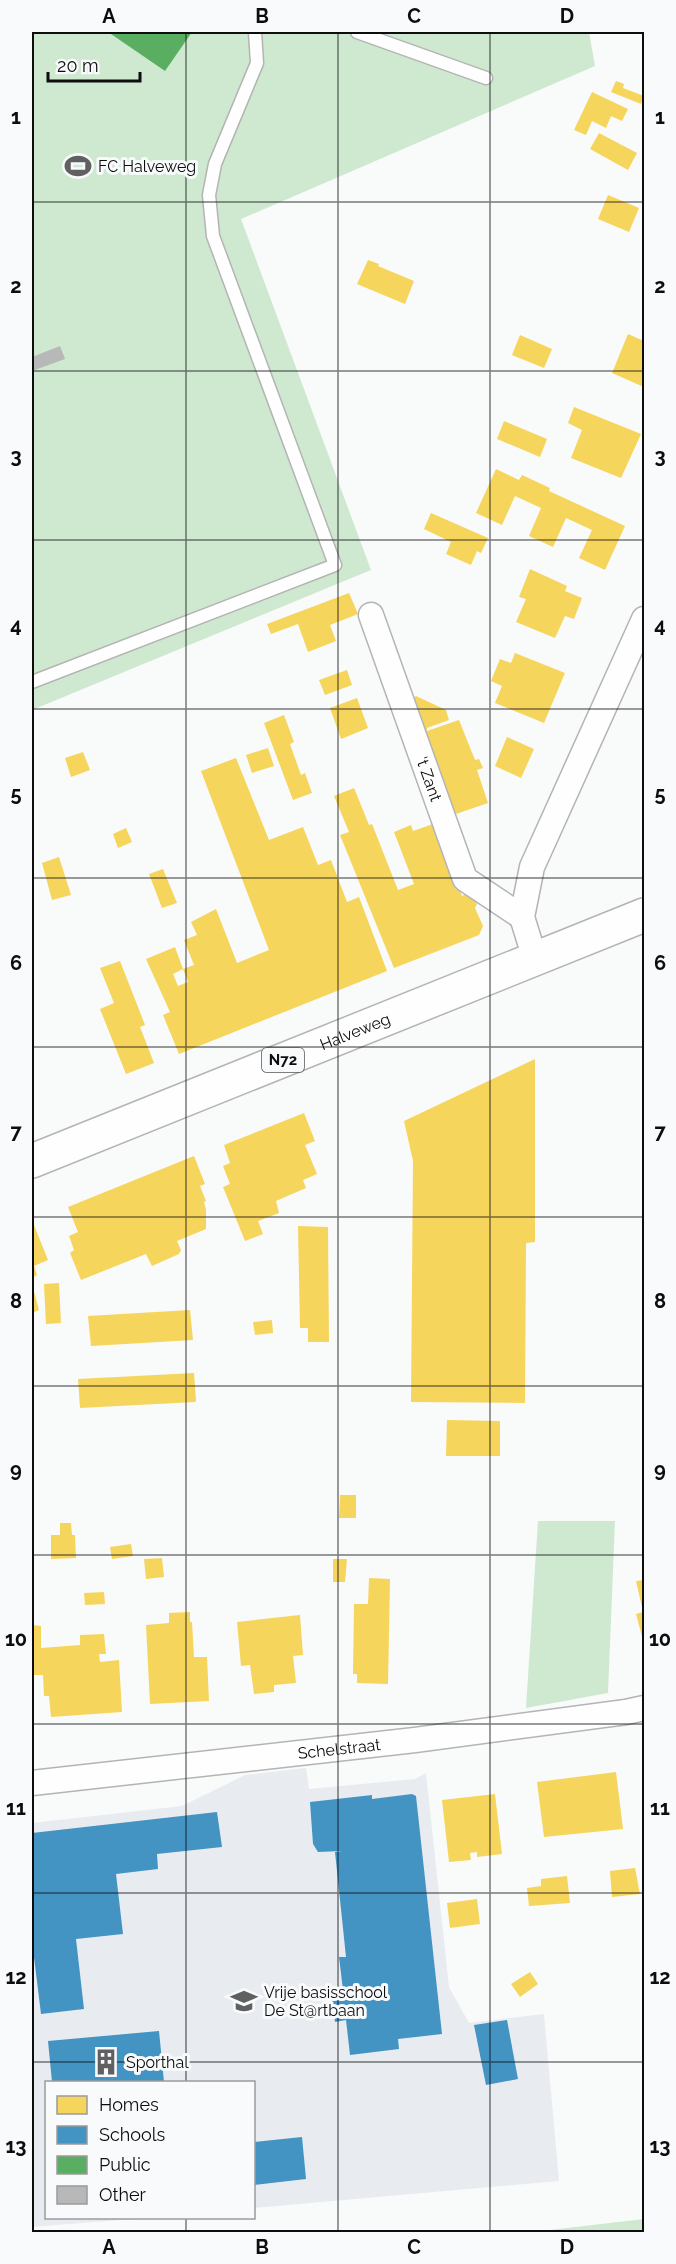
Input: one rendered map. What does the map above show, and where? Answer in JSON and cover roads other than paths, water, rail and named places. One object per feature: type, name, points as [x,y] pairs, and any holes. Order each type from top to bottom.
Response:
[{"type":"main road","name":"Halveweg","points":[[32,1161],[645,915]]},
{"type":"street","name":"'t Zant","points":[[371,615],[465,879],[522,917]]},
{"type":"street","points":[[535,959],[522,917],[532,867],[645,619]]},
{"type":"street","name":"Schelstraat","points":[[32,1783],[415,1740],[645,1708]]},
{"type":"lane","points":[[32,682],[335,565],[213,236],[209,195],[215,164],[257,63],[255,32]]},
{"type":"lane","points":[[357,32],[486,78]]},
{"type":"place","name":"FC Halveweg","points":[[78,166]]},
{"type":"place","name":"Vrije basisschool De St@rtbaan","points":[[244,2001]]},
{"type":"place","name":"Sporthal","points":[[106,2062]]}]
